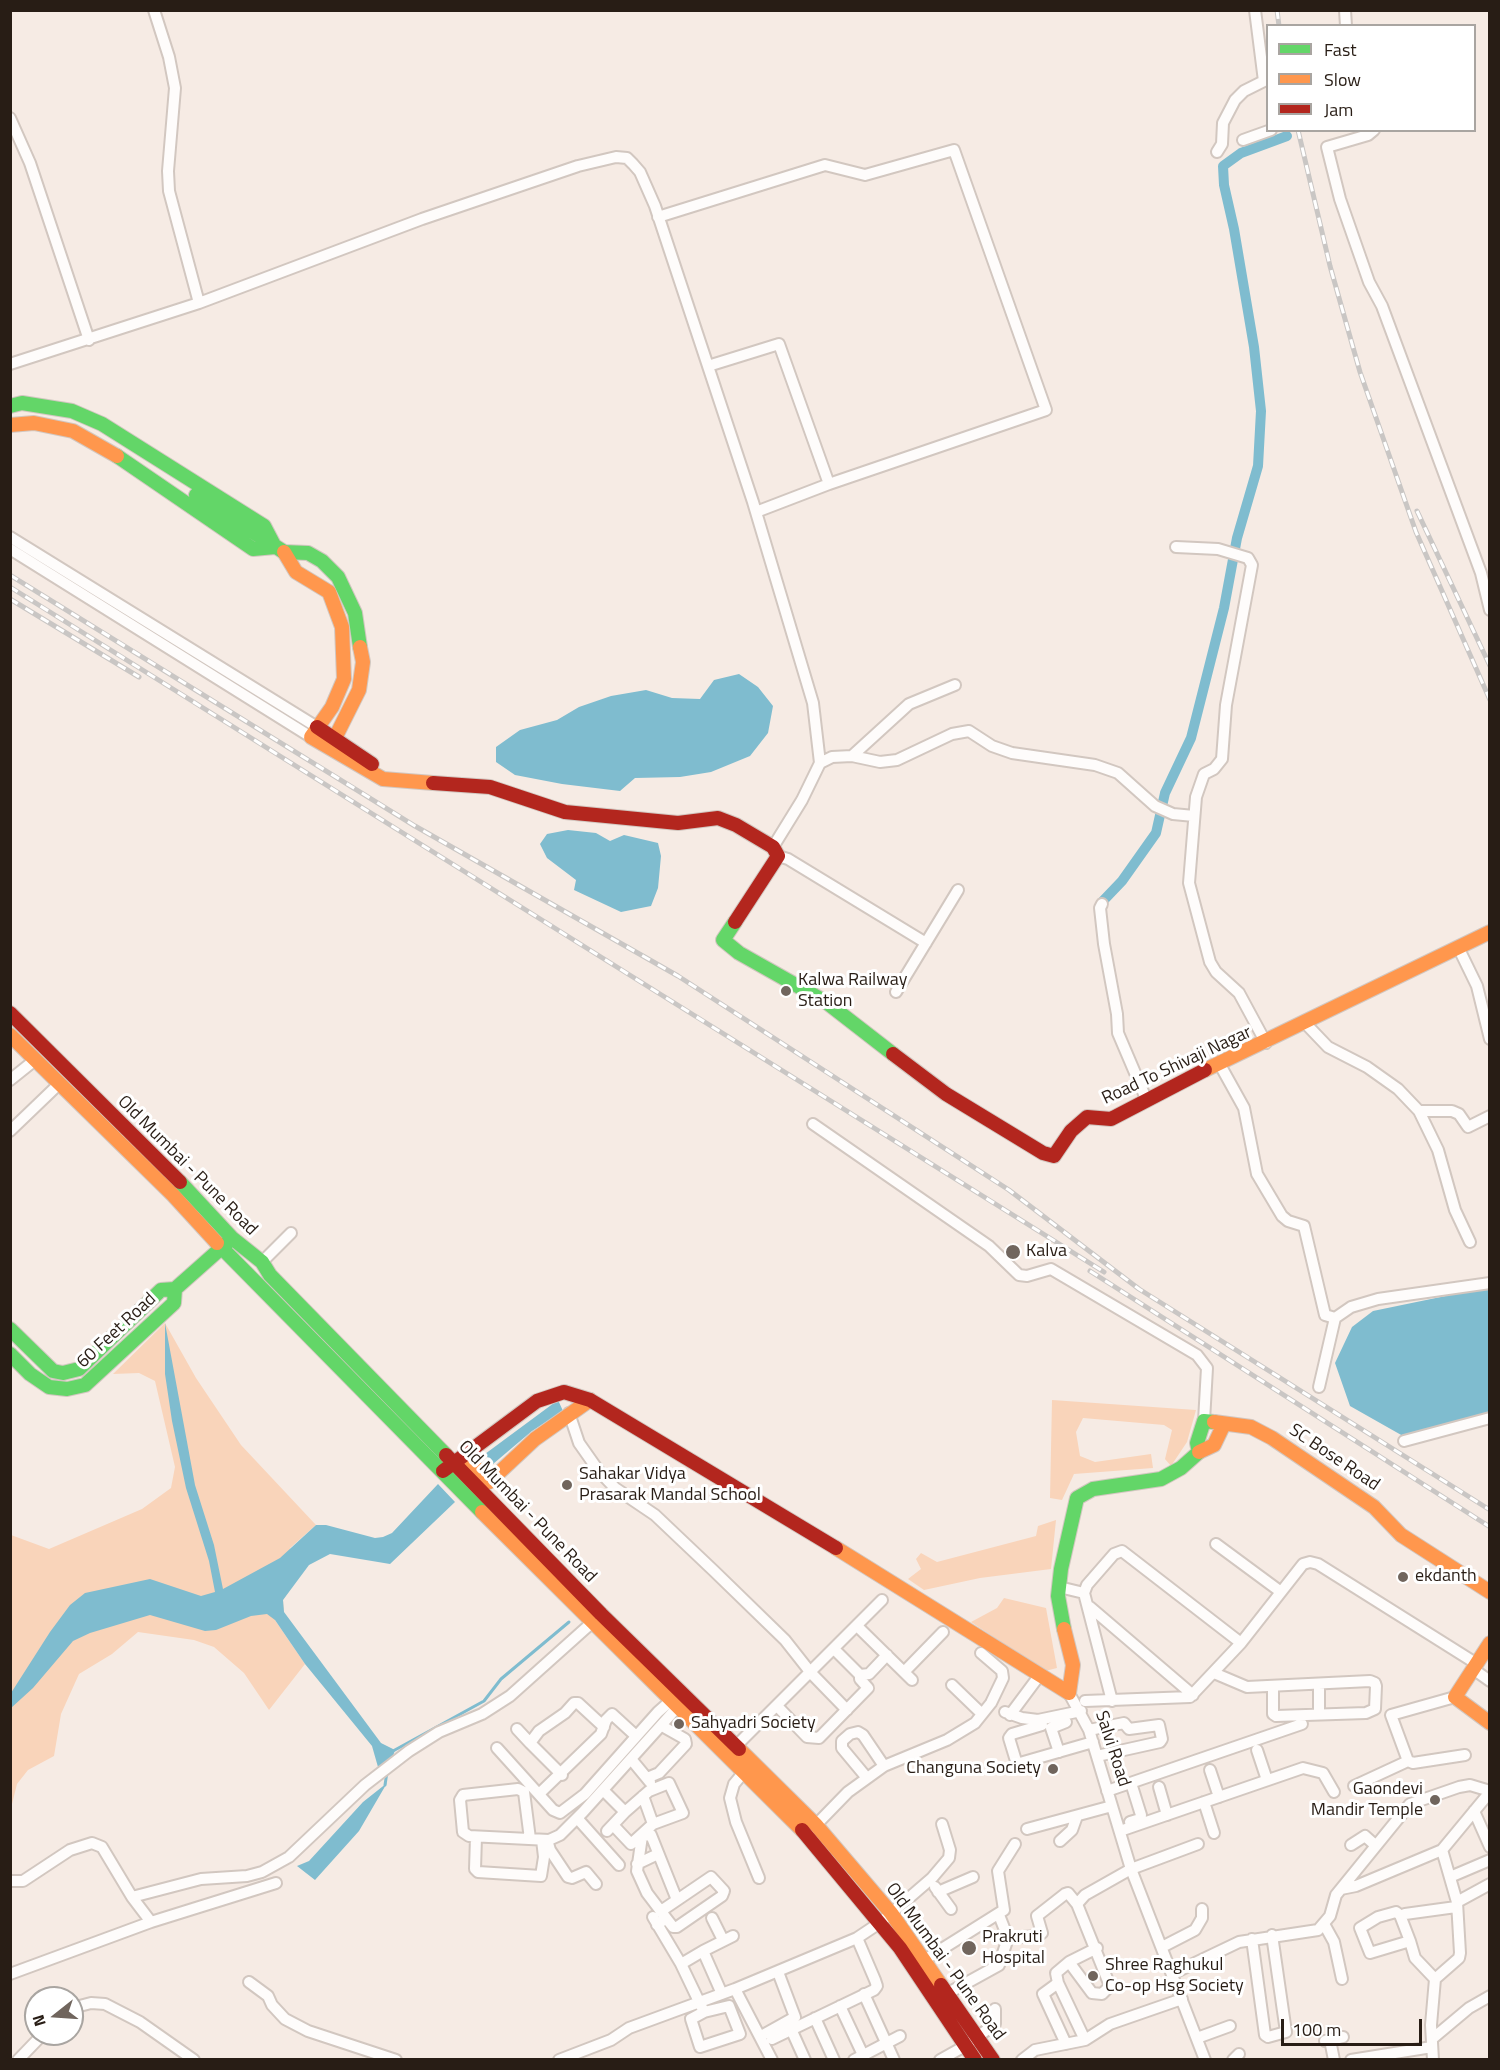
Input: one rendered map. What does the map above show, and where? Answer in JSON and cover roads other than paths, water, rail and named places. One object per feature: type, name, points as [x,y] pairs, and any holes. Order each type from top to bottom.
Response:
[{"type":"street","points":[[153,10],[169,57],[175,88],[168,171],[169,191],[199,303]]},
{"type":"street","points":[[1216,152],[1222,144],[1223,123],[1235,100],[1244,91],[1266,85],[1255,10]]},
{"type":"street","points":[[10,118],[30,163],[89,340]]},
{"type":"street","points":[[1243,140],[1266,132]]},
{"type":"street","points":[[1372,132],[1327,147],[1340,200],[1369,282],[1382,306],[1485,585],[1490,610]]},
{"type":"street","points":[[658,218],[825,165],[865,175],[954,150],[1046,410],[828,484],[756,513]]},
{"type":"street","points":[[10,364],[199,303],[422,219],[578,166],[616,157],[627,158],[640,172],[658,218],[756,513],[813,703],[820,763],[779,850]]},
{"type":"street","points":[[708,366],[779,344],[828,484]]},
{"type":"street","points":[[10,406],[22,403],[72,411],[102,424],[264,526],[296,572],[329,592],[342,627],[344,679],[332,706],[314,732]]},
{"type":"street","points":[[10,415],[38,414],[77,422],[114,442],[280,549]]},
{"type":"street","points":[[10,425],[34,423],[73,430],[108,450],[253,549],[280,549],[308,553],[322,561],[338,577],[355,613],[363,662],[359,690],[332,744]]},
{"type":"street","points":[[10,537],[314,732],[383,780],[401,776],[490,787],[564,812],[597,816],[678,823],[718,818],[736,825],[779,850],[926,943]]},
{"type":"street","points":[[1176,547],[1211,547],[1251,561],[1252,571],[1226,705],[1221,759],[1219,765],[1202,777],[1194,816],[1189,884],[1210,962],[1215,972],[1239,993],[1266,1043]]},
{"type":"street","points":[[10,549],[314,732]]},
{"type":"street","points":[[852,756],[909,704],[955,685]]},
{"type":"street","points":[[820,763],[832,757],[852,756],[880,762],[897,760],[952,734],[969,731],[992,746],[1012,753],[1095,765],[1118,773],[1155,806],[1173,814],[1194,816]]},
{"type":"street","name":"Road To Shivaji Nagar","points":[[779,850],[727,942],[738,953],[826,1002],[946,1094],[1043,1154],[1054,1156],[1071,1131],[1087,1117],[1111,1119],[1219,1063],[1266,1043],[1490,932]]},
{"type":"street","points":[[896,992],[958,890]]},
{"type":"street","points":[[1102,904],[1104,944],[1118,1014],[1118,1033],[1147,1101]]},
{"type":"street","points":[[1458,947],[1477,986],[1490,1039]]},
{"type":"street","name":"Old Mumbai - Pune Road","points":[[10,1013],[59,1060],[104,1109],[187,1188],[232,1238],[262,1262],[270,1275],[453,1463],[597,1618],[811,1830],[886,1918],[920,1963],[971,2042],[993,2060]]},
{"type":"street","points":[[1306,1023],[1328,1047],[1367,1067],[1398,1089],[1419,1111],[1438,1150],[1455,1210],[1470,1242]]},
{"type":"street","name":"Old Mumbai - Pune Road","points":[[10,1035],[173,1195],[221,1248],[490,1499],[597,1618]]},
{"type":"street","points":[[10,1080],[35,1060]]},
{"type":"street","points":[[1219,1063],[1244,1108],[1257,1174],[1282,1216],[1288,1221],[1304,1226],[1323,1309],[1329,1318],[1335,1318],[1364,1301],[1490,1283]]},
{"type":"street","points":[[10,1131],[60,1083]]},
{"type":"street","points":[[94,1119],[104,1109]]},
{"type":"street","points":[[1419,1111],[1452,1111],[1459,1114],[1468,1127],[1490,1116]]},
{"type":"street","points":[[813,1124],[989,1246],[1019,1275],[1027,1276],[1051,1269],[1197,1355],[1207,1368],[1204,1421],[1197,1443],[1199,1452]]},
{"type":"street","points":[[262,1262],[291,1233]]},
{"type":"street","name":"60 Feet Road","points":[[10,1329],[48,1367],[63,1373],[79,1369],[161,1290],[175,1288],[232,1238]]},
{"type":"street","name":"60 Feet Road","points":[[10,1354],[49,1387],[67,1389],[85,1385],[174,1303],[175,1288]]},
{"type":"street","points":[[1319,1387],[1335,1318]]},
{"type":"street","points":[[37,1379],[48,1367]]},
{"type":"street","points":[[489,1482],[453,1463],[537,1401],[564,1392],[590,1400],[891,1581],[1069,1694],[1073,1665],[1063,1627],[1059,1587],[1060,1569],[1077,1498],[1093,1489],[1161,1479],[1181,1468],[1199,1452],[1214,1445],[1224,1424]]},
{"type":"street","points":[[489,1482],[535,1439],[590,1400]]},
{"type":"street","points":[[569,1413],[579,1443],[598,1470],[615,1488],[655,1515],[785,1640],[811,1673],[847,1710]]},
{"type":"street","points":[[1404,1441],[1490,1418]]},
{"type":"street","name":"SC Bose Road","points":[[1204,1421],[1251,1427],[1272,1438],[1374,1507],[1401,1535],[1490,1592]]},
{"type":"street","points":[[489,1482],[490,1499]]},
{"type":"street","points":[[1216,1544],[1281,1592]]},
{"type":"street","points":[[1112,1701],[1090,1607],[1084,1593],[1087,1585],[1114,1554],[1122,1551],[1241,1643]]},
{"type":"street","points":[[1039,1676],[1007,1714],[1038,1720],[1112,1701],[1185,1698],[1193,1695],[1241,1643],[1303,1564],[1310,1562],[1318,1564],[1475,1667],[1490,1681]]},
{"type":"street","points":[[1059,1587],[1084,1593]]},
{"type":"street","points":[[732,1750],[882,1600]]},
{"type":"street","points":[[1090,1607],[1193,1695]]},
{"type":"street","points":[[132,1897],[201,1879],[247,1876],[282,1861],[387,1768],[426,1740],[497,1706],[597,1618]]},
{"type":"street","points":[[857,1626],[908,1676],[943,1632]]},
{"type":"street","points":[[1408,1761],[1391,1715],[1455,1697],[1490,1643]]},
{"type":"street","points":[[777,1706],[807,1737],[819,1738],[867,1690],[860,1675],[834,1649]]},
{"type":"street","points":[[811,1830],[848,1792],[884,1766],[946,1740],[975,1723],[991,1703],[1003,1675],[981,1653]]},
{"type":"street","points":[[860,1675],[869,1674],[887,1655]]},
{"type":"street","points":[[1214,1673],[1247,1687],[1370,1681],[1376,1686],[1375,1709],[1371,1712],[1274,1716],[1273,1686]]},
{"type":"street","points":[[1319,1684],[1319,1714]]},
{"type":"street","points":[[952,1685],[982,1714]]},
{"type":"street","name":"Salvi Road","points":[[1069,1694],[1083,1710],[1131,1869],[1205,2060]]},
{"type":"street","points":[[1455,1697],[1490,1723]]},
{"type":"street","points":[[530,1839],[524,1792],[518,1789],[463,1795],[460,1800],[463,1832],[469,1836],[545,1840],[560,1835],[662,1726],[679,1699]]},
{"type":"street","points":[[498,1748],[553,1810],[560,1813],[585,1794],[636,1736],[679,1699]]},
{"type":"street","points":[[530,1743],[544,1726],[565,1713],[574,1703],[578,1703],[604,1727]]},
{"type":"street","points":[[1059,1752],[1053,1726],[1083,1710]]},
{"type":"street","points":[[540,1793],[562,1775],[601,1734],[612,1714],[616,1715],[636,1736]]},
{"type":"street","points":[[1089,1730],[1124,1723],[1129,1729],[1159,1725],[1162,1739],[1160,1742],[1097,1756]]},
{"type":"street","points":[[1107,1791],[1302,1724]]},
{"type":"street","points":[[1042,1725],[1011,1734],[1009,1738],[1016,1761],[1020,1763],[1093,1742]]},
{"type":"street","points":[[647,1778],[659,1773],[686,1744],[685,1739],[662,1726]]},
{"type":"street","points":[[517,1729],[562,1775]]},
{"type":"street","points":[[867,1778],[842,1748],[842,1741],[850,1734],[858,1732],[863,1736],[884,1766]]},
{"type":"street","points":[[1257,1750],[1267,1780]]},
{"type":"street","points":[[1354,1786],[1408,1761],[1413,1763],[1465,1755]]},
{"type":"street","points":[[631,1760],[647,1778],[647,1793],[653,1824]]},
{"type":"street","points":[[748,1767],[734,1784],[730,1798],[736,1822],[759,1878]]},
{"type":"street","points":[[1119,1829],[1308,1767],[1323,1773],[1334,1792]]},
{"type":"street","points":[[1210,1770],[1219,1797]]},
{"type":"street","points":[[1119,1829],[1141,1817],[1131,1783]]},
{"type":"street","points":[[577,1818],[606,1833],[631,1844],[653,1824],[682,1813],[671,1785],[647,1793],[606,1833]]},
{"type":"street","points":[[1172,1974],[1251,1939],[1312,1932],[1323,1924],[1341,1889],[1410,1804],[1424,1797],[1470,1785],[1490,1791],[1442,1850],[1356,1886],[1341,1889]]},
{"type":"street","points":[[1159,1787],[1167,1815]]},
{"type":"street","points":[[603,1790],[625,1812]]},
{"type":"street","points":[[1204,1802],[1214,1833]]},
{"type":"street","points":[[1027,1829],[1112,1806]]},
{"type":"street","points":[[1474,1811],[1488,1840]]},
{"type":"street","points":[[1060,1841],[1072,1830],[1077,1816]]},
{"type":"street","points":[[857,1938],[877,1986],[791,2030],[740,2034],[700,2047],[691,2019],[702,2007],[722,1994],[857,1938],[886,1918],[929,1880],[950,1854],[942,1824]]},
{"type":"street","points":[[606,1833],[620,1865]]},
{"type":"street","points":[[677,1900],[651,1835],[642,1836],[637,1864],[645,1890],[702,2007]]},
{"type":"street","points":[[1351,1845],[1365,1836],[1375,1845]]},
{"type":"street","points":[[476,1837],[475,1869],[478,1872],[506,1868],[541,1876],[545,1840]]},
{"type":"street","points":[[545,1840],[568,1877],[572,1878],[586,1872],[596,1884]]},
{"type":"street","points":[[10,1881],[23,1881],[70,1850],[92,1843],[102,1847],[132,1897],[151,1922]]},
{"type":"street","points":[[920,1963],[999,1915],[1005,1904],[998,1871],[1016,1844]]},
{"type":"street","points":[[1077,1904],[1085,1895],[1131,1869],[1198,1844]]},
{"type":"street","points":[[1433,2060],[1435,1979],[1459,1958],[1457,1904],[1442,1850]]},
{"type":"street","points":[[637,1864],[658,1854]]},
{"type":"street","points":[[1450,1876],[1490,1860]]},
{"type":"street","points":[[711,1877],[724,1892],[675,1928],[659,1918],[677,1900],[711,1877]]},
{"type":"street","points":[[938,1892],[973,1877]]},
{"type":"street","points":[[929,1880],[951,1909]]},
{"type":"street","points":[[10,1974],[151,1922],[276,1882]]},
{"type":"street","points":[[1405,1914],[1457,1904],[1490,1884]]},
{"type":"street","points":[[1008,1938],[1038,1936],[1042,1933],[1037,1916],[1068,1893],[1077,1904],[1084,1924],[1097,1948],[1110,1986],[1102,1994],[1092,1993],[1084,1986],[1069,1962]]},
{"type":"street","points":[[1162,1947],[1195,1930],[1202,1918],[1202,1909]]},
{"type":"street","points":[[1410,1941],[1370,1953],[1360,1928],[1378,1917],[1396,1912],[1400,1915],[1410,1941],[1415,1958],[1435,1979]]},
{"type":"street","points":[[942,1997],[999,1965],[1008,1938],[999,1915]]},
{"type":"street","points":[[681,1964],[728,1938],[712,1918]]},
{"type":"street","points":[[1323,1924],[1334,1942],[1342,1978]]},
{"type":"street","points":[[1251,1939],[1268,2037],[1286,2032],[1272,1935]]},
{"type":"street","points":[[1085,2040],[1058,1983],[1056,1973],[1069,1962],[1097,1948]]},
{"type":"street","points":[[703,1951],[722,1994]]},
{"type":"street","points":[[763,2034],[795,2017],[778,1972]]},
{"type":"street","points":[[249,1982],[268,1996],[272,2005],[285,2019],[308,2031],[396,2060]]},
{"type":"street","points":[[1058,1983],[1043,1995],[1066,2044]]},
{"type":"street","points":[[735,1989],[763,2034],[772,2060]]},
{"type":"street","points":[[1259,1993],[1280,1990]]},
{"type":"street","points":[[864,1994],[894,2060]]},
{"type":"street","points":[[1351,2060],[1432,2043],[1469,2008],[1490,1996]]},
{"type":"street","points":[[1022,2060],[1038,2048],[1085,2040],[1110,2024],[1182,1999]]},
{"type":"street","points":[[84,2005],[105,2004],[140,2022],[194,2060]]},
{"type":"street","points":[[559,2060],[611,2040],[629,2028],[702,2007],[729,2006],[740,2034]]},
{"type":"street","points":[[840,2006],[859,2057],[900,2036]]},
{"type":"street","points":[[940,2060],[971,2042],[995,2024],[995,2009]]},
{"type":"street","points":[[815,2018],[834,2060]]},
{"type":"street","points":[[1197,2038],[1230,2026]]},
{"type":"street","points":[[791,2030],[805,2060]]},
{"type":"street","points":[[1334,2060],[1327,2040],[1342,2037]]},
{"type":"street","name":"Old Mumbai - Pune Road","points":[[971,2042],[975,2060]]},
{"type":"street","points":[[18,2060],[31,2046]]},
{"type":"water","points":[[739,674],[758,687],[773,706],[768,733],[750,756],[711,772],[680,777],[635,778],[620,791],[562,784],[515,775],[496,762],[496,747],[520,730],[557,720],[579,707],[611,696],[646,690],[672,698],[700,699],[714,680]]},
{"type":"water","points":[[568,830],[596,833],[610,841],[624,835],[658,843],[661,856],[658,888],[651,906],[621,912],[574,890],[576,880],[547,858],[540,844],[547,834]]},
{"type":"water","points":[[1489,1287],[1489,1416],[1403,1436],[1350,1406],[1335,1363],[1352,1327],[1373,1311]]},
{"type":"water","points":[[165,1323],[195,1485],[214,1545],[223,1589],[280,1558],[316,1525],[326,1525],[375,1538],[383,1537],[392,1533],[438,1484],[455,1502],[390,1564],[330,1554],[309,1565],[283,1600],[284,1612],[381,1743],[395,1750],[393,1756],[378,1767],[372,1746],[305,1664],[275,1620],[267,1614],[251,1616],[216,1630],[205,1631],[150,1615],[90,1633],[73,1641],[33,1688],[11,1708],[11,1693],[50,1632],[70,1605],[85,1593],[150,1579],[201,1596],[215,1592],[209,1561],[186,1488],[172,1421],[165,1374]]},
{"type":"water","points":[[558,1400],[563,1411],[532,1431],[493,1464],[485,1454]]},
{"type":"water","points":[[387,1783],[359,1831],[315,1880],[297,1866],[309,1861],[363,1802]]},
{"type":"waterway","points":[[1101,903],[1122,881],[1156,833],[1165,793],[1191,738],[1224,608],[1237,538],[1258,466],[1261,411],[1254,347],[1234,229],[1224,185],[1223,166],[1241,153],[1287,136]]},
{"type":"waterway","points":[[393,1751],[484,1701],[501,1679],[569,1622]]},
{"type":"waterway","points":[[385,1785],[387,1772]]},
{"type":"railway","points":[[1277,10],[1279,24]]},
{"type":"railway","points":[[1298,132],[1330,266],[1360,372],[1416,532],[1490,700]]},
{"type":"railway","points":[[1417,511],[1490,666]]},
{"type":"railway","points":[[10,575],[415,826],[678,976],[1009,1190],[1139,1289],[1490,1510]]},
{"type":"railway","points":[[10,587],[1104,1272]]},
{"type":"railway","points":[[10,599],[139,677]]},
{"type":"railway","points":[[1090,1271],[1490,1527]]},
{"type":"place","name":"Kalwa Railway Station","points":[[786,991]]},
{"type":"place","name":"Kalva","points":[[1013,1252]]},
{"type":"place","name":"Sahakar Vidya Prasarak Mandal School","points":[[567,1485]]},
{"type":"place","name":"ekdanth","points":[[1403,1577]]},
{"type":"place","name":"Sahyadri Society","points":[[679,1724]]},
{"type":"place","name":"Changuna Society","points":[[1053,1769]]},
{"type":"place","name":"Gaondevi Mandir Temple","points":[[1435,1800]]},
{"type":"place","name":"Prakruti Hospital","points":[[969,1948]]},
{"type":"place","name":"Shree Raghukul Co-op Hsg Society","points":[[1093,1976]]}]
